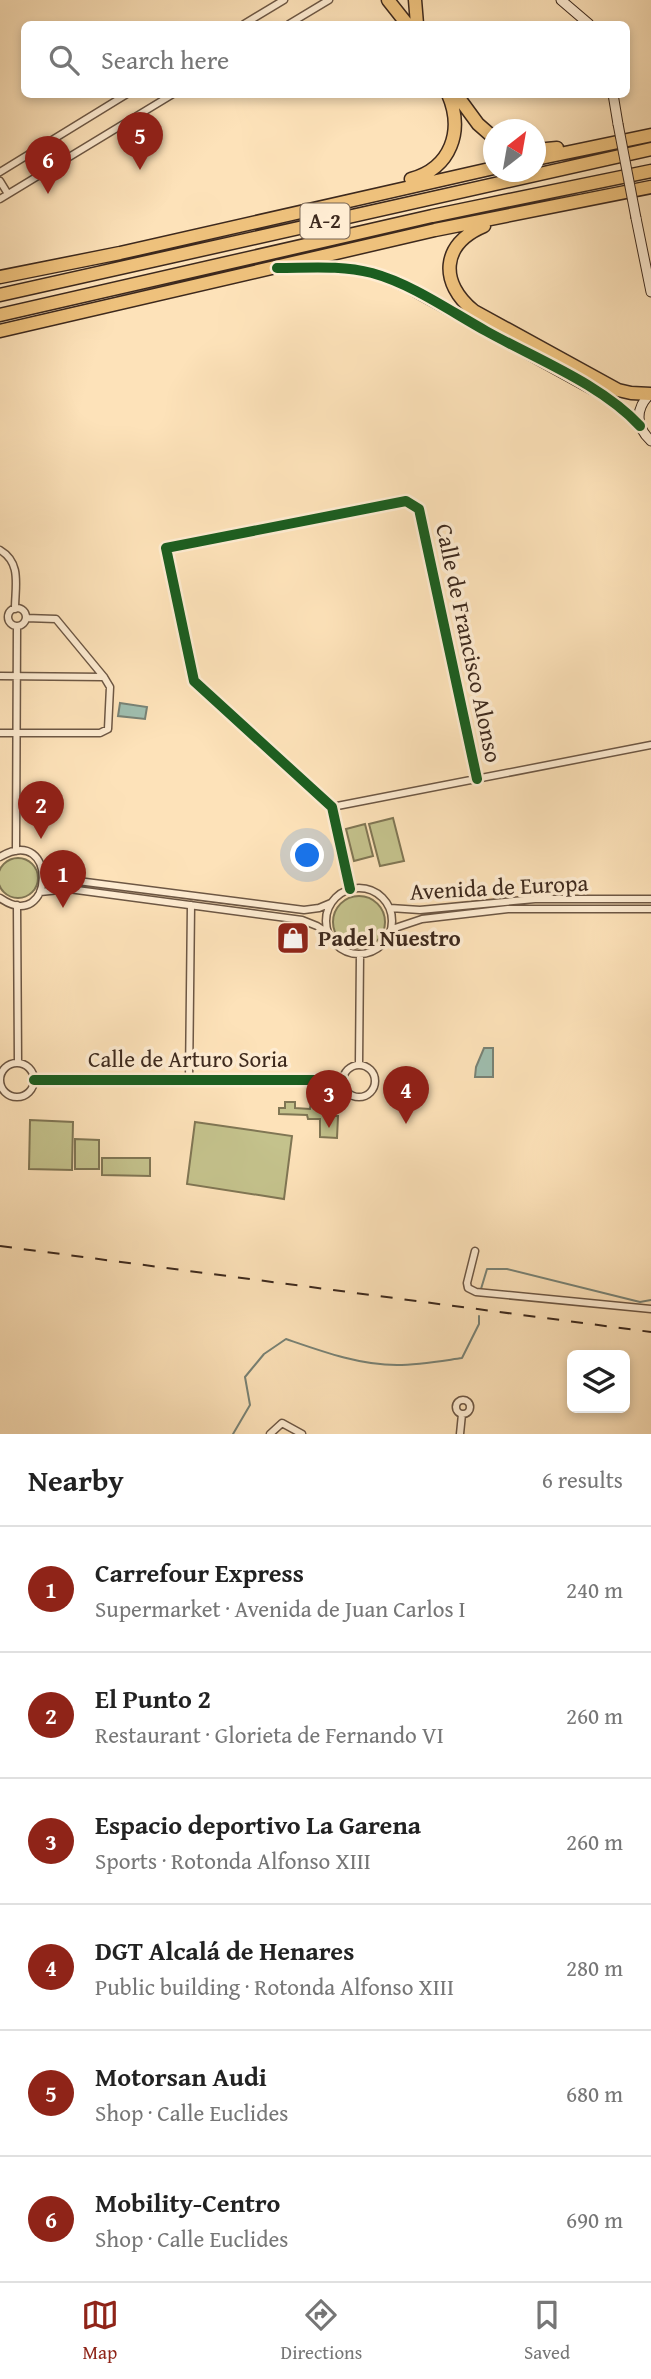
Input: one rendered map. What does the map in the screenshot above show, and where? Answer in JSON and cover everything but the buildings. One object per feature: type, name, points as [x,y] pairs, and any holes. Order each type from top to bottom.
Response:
[{"type":"highway","points":[[388,0],[405,21]]},
{"type":"highway","points":[[415,0],[417,21]]},
{"type":"highway","points":[[323,205],[422,176],[440,165],[454,140],[456,128],[449,98]]},
{"type":"highway","points":[[459,98],[483,128]]},
{"type":"highway","points":[[546,149],[651,134]]},
{"type":"highway","points":[[546,157],[651,134]]},
{"type":"highway","name":"A-2","points":[[0,295],[651,149]]},
{"type":"highway","points":[[0,277],[120,253],[483,170]]},
{"type":"highway","name":"A-2","points":[[0,315],[432,216],[651,171]]},
{"type":"highway","points":[[0,331],[526,212],[651,187]]},
{"type":"highway","points":[[526,212],[468,233],[459,242],[452,255],[449,273],[462,302],[474,312],[618,390],[651,393]]},
{"type":"street","points":[[252,21],[284,0]]},
{"type":"street","points":[[294,21],[329,0]]},
{"type":"street","points":[[561,0],[586,21]]},
{"type":"street","points":[[0,172],[120,98]]},
{"type":"street","points":[[0,199],[166,98]]},
{"type":"street","points":[[615,98],[651,292]]},
{"type":"street","points":[[0,181],[8,194]]},
{"type":"street","points":[[277,268],[350,268],[376,274],[407,288],[612,401],[640,426],[651,441]]},
{"type":"street","points":[[640,426],[640,408],[651,393]]},
{"type":"street","name":"Calle de Francisco Alonso","points":[[332,807],[194,681],[166,548],[406,501],[419,509],[477,779]]},
{"type":"street","points":[[0,550],[8,555],[16,566],[15,609]]},
{"type":"street","points":[[17,627],[4,617],[15,609],[21,609],[26,618]]},
{"type":"street","points":[[17,627],[21,626],[26,618]]},
{"type":"street","points":[[0,733],[100,733],[108,729],[110,687],[104,677],[56,619],[26,618]]},
{"type":"street","points":[[16,851],[17,627]]},
{"type":"street","points":[[0,676],[104,677]]},
{"type":"street","points":[[350,889],[332,807],[651,746]]},
{"type":"street","points":[[0,857],[16,851],[33,856],[43,870],[70,880],[303,910],[331,903]]},
{"type":"street","points":[[0,898],[17,905],[26,904],[40,892],[43,870]]},
{"type":"street","points":[[40,892],[69,889],[302,920],[328,934],[341,949],[360,954],[380,947],[387,939],[392,929],[390,908],[378,893],[359,888],[350,889],[339,894],[331,903],[327,914],[328,934]]},
{"type":"street","name":"Avenida de Europa","points":[[390,908],[420,910],[536,899],[651,899]]},
{"type":"street","points":[[17,905],[18,1063]]},
{"type":"street","points":[[189,1080],[191,905]]},
{"type":"street","name":"Avenida de Europa","points":[[392,929],[422,919],[508,909],[651,909]]},
{"type":"street","points":[[359,1064],[360,954]]},
{"type":"street","points":[[18,1063],[27,1067],[34,1080],[31,1090],[23,1097],[12,1097],[3,1091],[1,1075],[8,1066],[18,1063]]},
{"type":"street","points":[[359,1064],[365,1065],[373,1073],[375,1084],[365,1096],[354,1097],[345,1090],[342,1080],[349,1067],[359,1064]]},
{"type":"street","name":"Calle de Arturo Soria","points":[[34,1080],[342,1080]]},
{"type":"street","points":[[475,1251],[467,1283],[468,1288],[476,1292],[651,1309]]},
{"type":"street","points":[[460,1434],[462,1414]]},
{"type":"street","points":[[270,1434],[282,1423],[302,1434]]},
{"type":"shaded area","points":[[120,703],[147,707],[145,719],[118,716]]},
{"type":"shaded area","points":[[393,818],[404,861],[380,866],[369,824]]},
{"type":"shaded area","points":[[365,824],[373,856],[354,861],[346,829]]},
{"type":"shaded area","points":[[10,859],[26,859],[37,870],[37,886],[26,897],[10,897],[-1,886],[-1,870]]},
{"type":"shaded area","points":[[359,896],[378,903],[385,922],[378,941],[359,948],[340,941],[333,922],[340,903]]},
{"type":"shaded area","points":[[484,1048],[493,1048],[493,1077],[475,1077],[476,1067]]},
{"type":"shaded area","points":[[285,1102],[295,1102],[295,1108],[310,1109],[311,1102],[320,1102],[321,1106],[327,1106],[332,1116],[338,1116],[337,1138],[320,1137],[320,1119],[308,1119],[307,1115],[279,1114],[279,1108],[285,1108]]},
{"type":"shaded area","points":[[30,1120],[73,1122],[72,1170],[29,1169]]},
{"type":"shaded area","points":[[195,1122],[292,1136],[284,1199],[187,1184]]},
{"type":"shaded area","points":[[75,1139],[99,1140],[99,1169],[75,1169]]},
{"type":"shaded area","points":[[102,1158],[150,1158],[150,1176],[102,1175]]},
{"type":"waterway","points":[[481,1289],[487,1269],[507,1269],[640,1302],[651,1300]]},
{"type":"waterway","points":[[233,1434],[250,1405],[245,1377],[264,1354],[286,1339],[369,1363],[430,1363],[462,1358],[479,1324],[479,1316]]},
{"type":"railway","points":[[0,1246],[651,1332]]},
{"type":"cycle path","points":[[277,268],[348,269],[372,273],[402,284],[567,373],[607,397],[640,426]]},
{"type":"cycle path","points":[[350,889],[332,807],[194,681],[166,548],[406,501],[419,509],[477,779]]},
{"type":"cycle path","points":[[34,1080],[342,1080]]},
{"type":"place","name":"Motorsan Audi","points":[[140,170]]},
{"type":"place","name":"Mobility-Centro","points":[[48,194]]},
{"type":"place","name":"El Punto 2","points":[[41,839]]},
{"type":"place","name":"Carrefour Express","points":[[63,908]]},
{"type":"place","name":"Padel Nuestro","points":[[293,938]]},
{"type":"place","name":"DGT Alcalá de Henares","points":[[406,1124]]},
{"type":"place","name":"Espacio deportivo La Garena","points":[[329,1128]]}]
